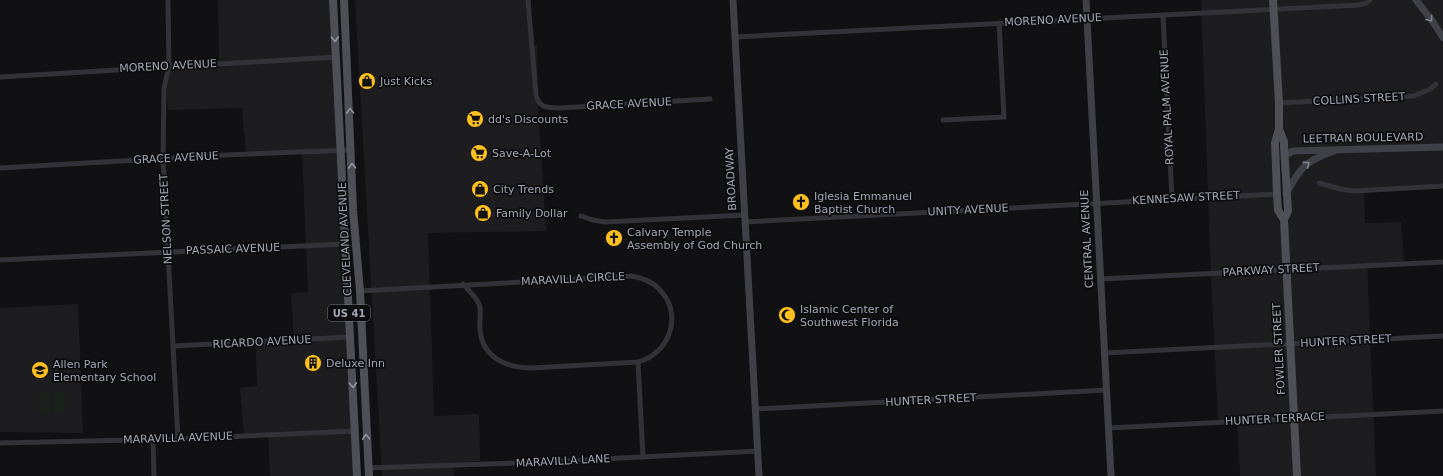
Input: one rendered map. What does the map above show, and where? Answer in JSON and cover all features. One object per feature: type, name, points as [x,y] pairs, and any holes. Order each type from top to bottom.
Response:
[{"type":"main road","name":"CLEVELAND AVENUE","points":[[333,0],[357,476]]},
{"type":"main road","name":"CLEVELAND AVENUE","points":[[344,0],[354,210],[360,291],[368,472]]},
{"type":"main road","name":"FOWLER STREET","points":[[1272,0],[1274,9],[1279,103],[1279,129],[1275,143],[1276,194],[1278,210],[1284,220]]},
{"type":"main road","name":"FOWLER STREET","points":[[1279,129],[1284,142],[1288,211],[1284,220],[1297,476]]},
{"type":"main road","points":[[1275,159],[1285,155]]},
{"type":"main road","points":[[356,442],[368,472]]},
{"type":"street","name":"NELSON STREET","points":[[168,0],[169,66],[164,88],[163,159],[178,439]]},
{"type":"street","name":"GRACE AVENUE","points":[[528,0],[536,95],[538,102],[543,107],[560,108],[710,100]]},
{"type":"street","name":"BROADWAY","points":[[733,0],[759,476]]},
{"type":"street","name":"CENTRAL AVENUE","points":[[1086,0],[1111,476]]},
{"type":"street","name":"MORENO AVENUE","points":[[735,37],[1358,5],[1366,3],[1370,0]]},
{"type":"street","points":[[1416,0],[1443,38]]},
{"type":"street","name":"ROYAL PALM AVENUE","points":[[1162,15],[1172,199]]},
{"type":"street","points":[[943,120],[1004,117],[999,23]]},
{"type":"street","name":"MORENO AVENUE","points":[[0,77],[336,57]]},
{"type":"street","name":"COLLINS STREET","points":[[1279,103],[1414,96],[1430,89],[1436,84]]},
{"type":"street","name":"LEETRAN BOULEVARD","points":[[1285,155],[1293,151],[1443,147]]},
{"type":"street","points":[[1286,194],[1295,176],[1302,168],[1311,161],[1342,149]]},
{"type":"street","name":"GRACE AVENUE","points":[[0,168],[352,150]]},
{"type":"street","points":[[1319,183],[1334,188],[1354,191],[1443,186]]},
{"type":"street","name":"KENNESAW STREET","points":[[1096,203],[1276,194]]},
{"type":"street","name":"UNITY AVENUE","points":[[581,216],[605,222],[745,219],[1096,203]]},
{"type":"street","name":"PASSAIC AVENUE","points":[[0,260],[346,244]]},
{"type":"street","name":"PARKWAY STREET","points":[[1100,279],[1443,262]]},
{"type":"street","name":"MARAVILLA CIRCLE","points":[[360,291],[463,284],[625,276],[639,277],[659,288],[667,300],[672,313],[671,327],[667,339],[660,349],[649,358],[638,362],[532,368],[510,366],[494,357],[487,348],[481,336],[479,304],[463,284]]},
{"type":"street","name":"HUNTER STREET","points":[[1104,353],[1443,336]]},
{"type":"street","name":"RICARDO AVENUE","points":[[173,346],[350,337]]},
{"type":"street","points":[[638,362],[643,457]]},
{"type":"street","name":"HUNTER STREET","points":[[756,409],[1106,390]]},
{"type":"street","name":"HUNTER TERRACE","points":[[1108,428],[1443,411]]},
{"type":"street","name":"MARAVILLA AVENUE","points":[[0,443],[153,440],[355,432]]},
{"type":"street","points":[[153,440],[154,476]]},
{"type":"street","name":"MARAVILLA LANE","points":[[368,472],[428,467],[758,451]]},
{"type":"shaded area","points":[[218,0],[330,0],[354,476],[270,476],[268,434],[244,434],[240,388],[257,386],[256,345],[294,341],[291,293],[308,292],[302,150],[246,152],[242,108],[168,110],[164,63],[219,60]]},
{"type":"shaded area","points":[[355,0],[528,0],[531,46],[537,45],[538,106],[546,231],[428,233],[434,416],[479,414],[480,461],[453,463],[454,476],[382,476]]},
{"type":"shaded area","points":[[1201,0],[1269,0],[1276,103],[1276,127],[1271,157],[1275,210],[1281,228],[1293,476],[1240,476],[1237,420],[1218,420]]},
{"type":"shaded area","points":[[1276,0],[1411,0],[1430,24],[1443,45],[1443,188],[1364,190],[1365,223],[1401,222],[1404,263],[1367,265],[1376,476],[1300,476],[1288,227],[1291,210],[1283,126]]},
{"type":"shaded area","points":[[1420,0],[1443,0],[1443,32]]},
{"type":"shaded area","name":"Allen Park Elementary School","points":[[78,304],[83,433],[0,432],[0,308]]},
{"type":"shaded area","points":[[40,391],[50,391],[51,413],[41,414]]},
{"type":"shaded area","points":[[53,391],[64,391],[64,413],[54,413]]},
{"type":"place","name":"Just Kicks","points":[[367,81]]},
{"type":"place","name":"dd's Discounts","points":[[475,119]]},
{"type":"place","name":"Save-A-Lot","points":[[479,153]]},
{"type":"place","name":"City Trends","points":[[480,189]]},
{"type":"place","name":"Iglesia Emmanuel Baptist Church","points":[[801,202]]},
{"type":"place","name":"Family Dollar","points":[[483,213]]},
{"type":"place","name":"Calvary Temple Assembly of God Church","points":[[614,238]]},
{"type":"place","name":"Islamic Center of Southwest Florida","points":[[787,315]]},
{"type":"place","name":"Deluxe Inn","points":[[313,363]]},
{"type":"place","name":"Allen Park Elementary School","points":[[40,370]]}]
